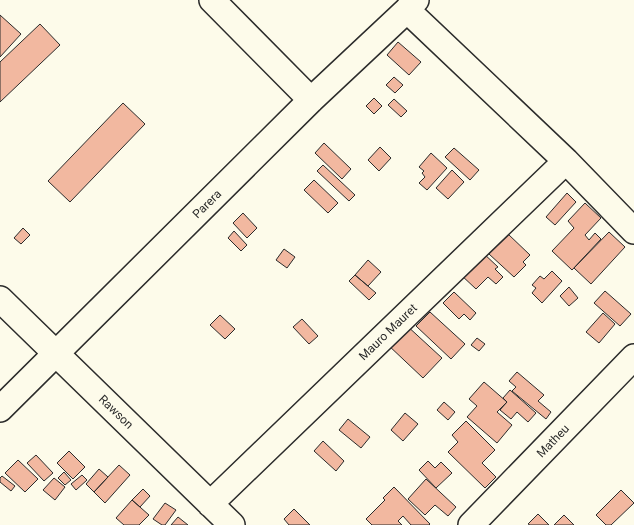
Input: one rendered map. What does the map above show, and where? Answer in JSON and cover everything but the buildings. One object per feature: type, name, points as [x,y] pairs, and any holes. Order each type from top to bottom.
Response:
[{"type":"street","points":[[212,0],[311,100]]},
{"type":"street","points":[[412,5],[634,231]]},
{"type":"street","name":"Parera","points":[[0,410],[311,100],[412,5]]},
{"type":"street","name":"Mauro Mauret","points":[[210,504],[566,161]]},
{"type":"street","name":"Rawson","points":[[0,299],[232,525]]},
{"type":"street","name":"Matheu","points":[[472,525],[634,357]]}]
